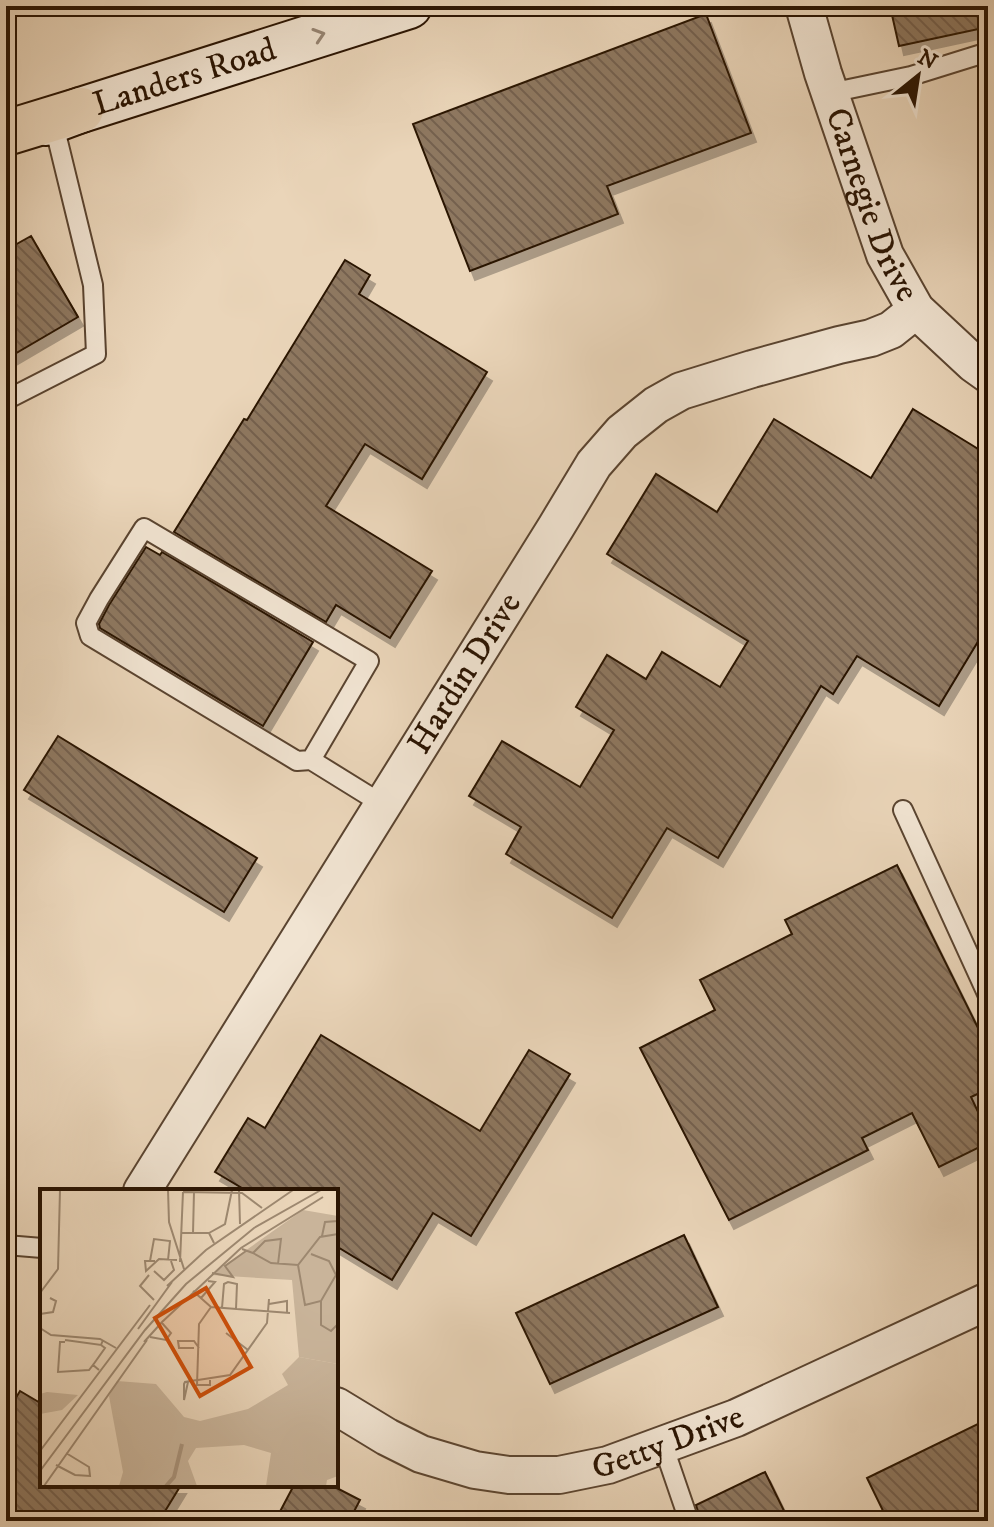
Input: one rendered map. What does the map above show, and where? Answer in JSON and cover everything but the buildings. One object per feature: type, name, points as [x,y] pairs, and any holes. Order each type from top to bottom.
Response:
[{"type":"highway","points":[[6,136],[67,115]]},
{"type":"main road","name":"Landers Road","points":[[67,115],[409,6]]},
{"type":"street","name":"Carnegie Drive","points":[[804,6],[885,255],[916,310],[988,374]]},
{"type":"street","name":"Hardin Drive","points":[[143,1189],[594,464],[622,432],[656,405],[681,391],[871,338],[891,330],[916,310]]},
{"type":"street","name":"Getty Drive","points":[[338,1407],[421,1454],[475,1470],[509,1475],[559,1475],[608,1465],[736,1418],[988,1301]]},
{"type":"lane","points":[[830,93],[911,76],[988,52]]},
{"type":"lane","points":[[6,400],[96,354],[93,285],[67,115]]},
{"type":"lane","points":[[311,760],[369,661],[144,528],[86,623],[90,636],[297,761],[311,760],[382,804]]},
{"type":"lane","points":[[903,810],[988,996]]},
{"type":"lane","points":[[6,1245],[40,1248]]},
{"type":"lane","points":[[663,1445],[689,1521]]}]
